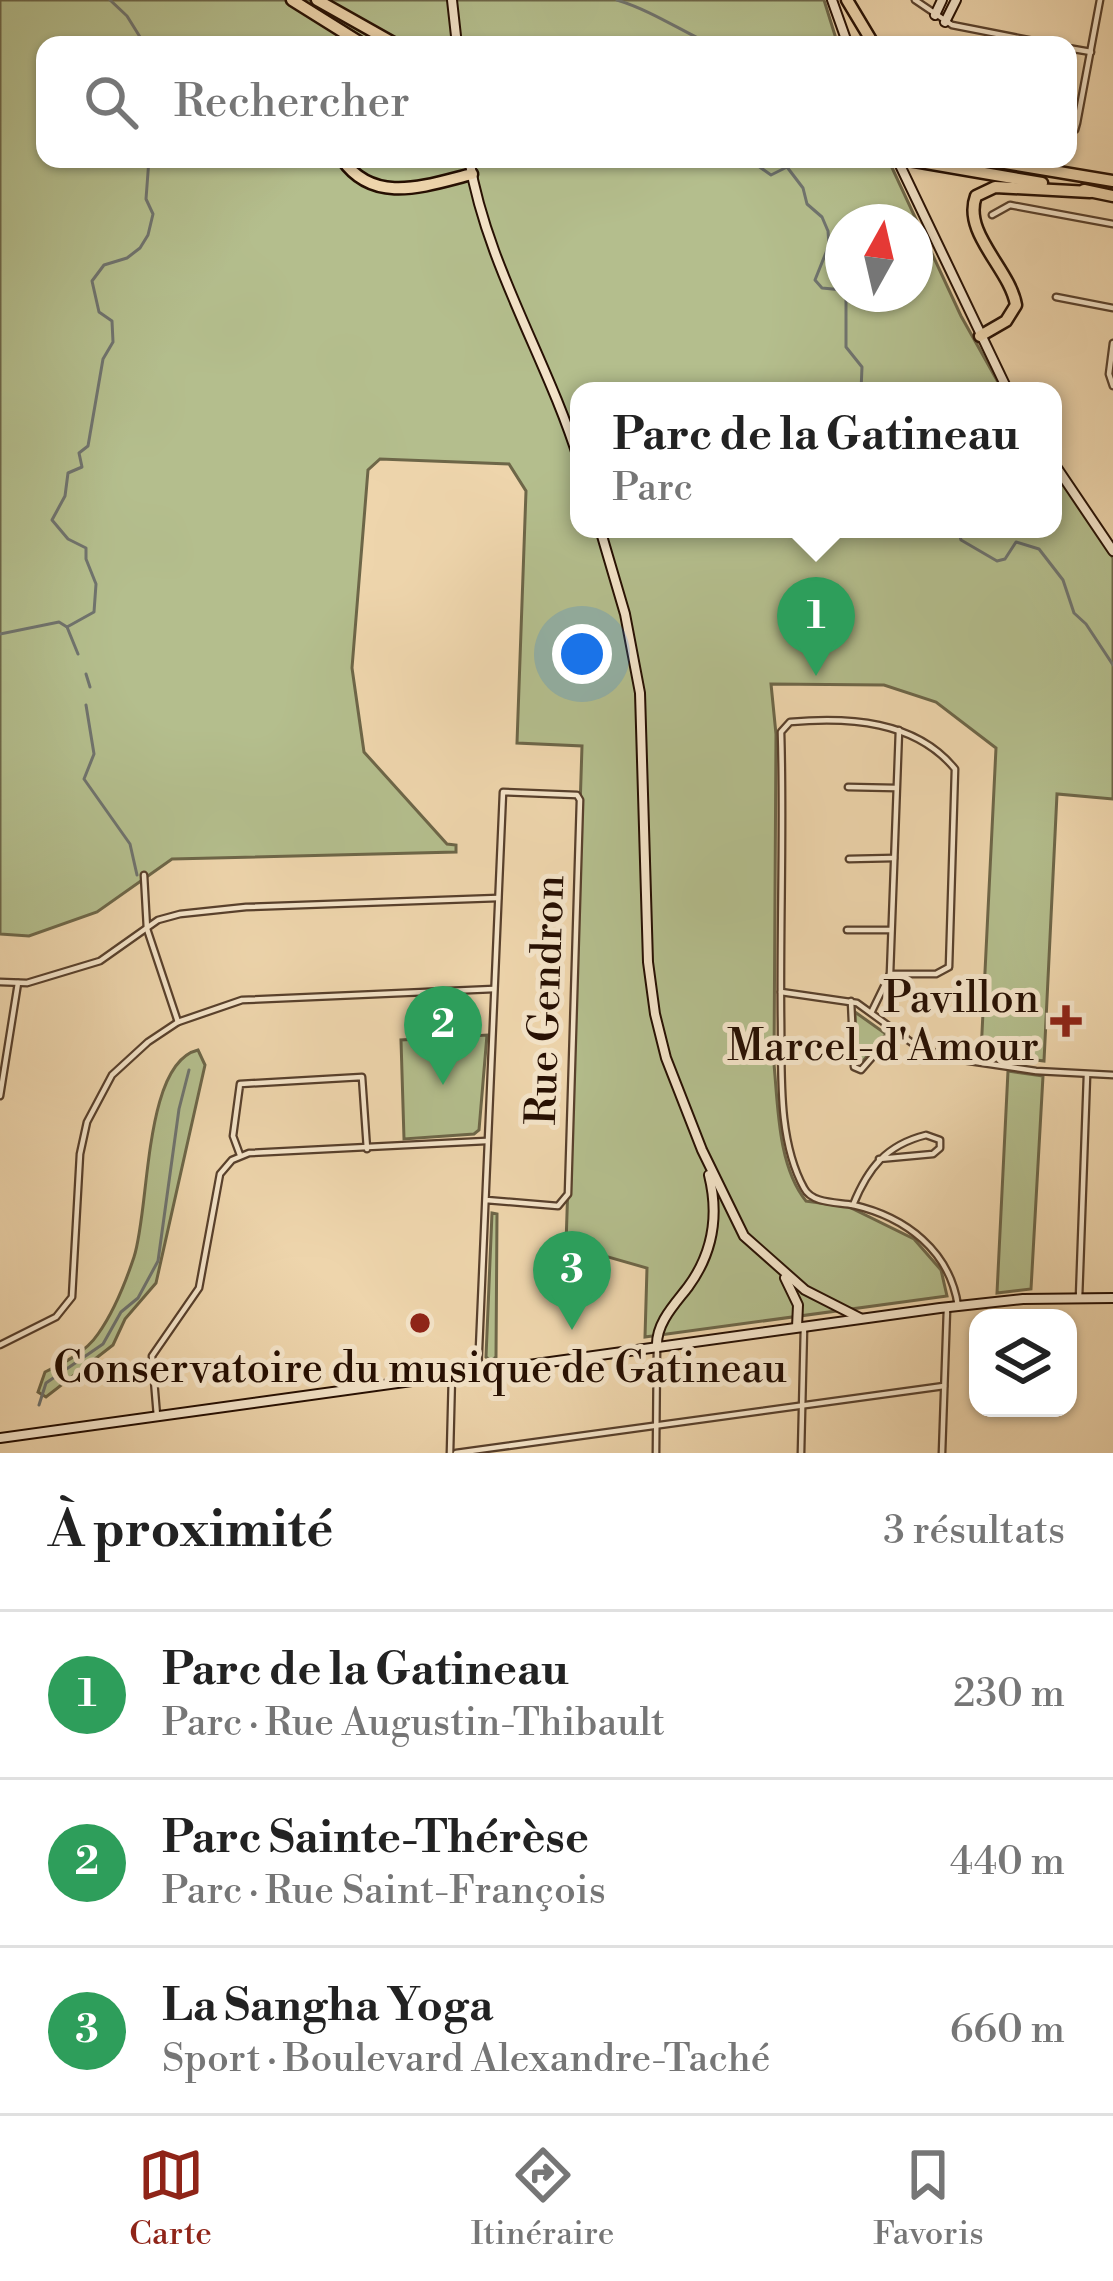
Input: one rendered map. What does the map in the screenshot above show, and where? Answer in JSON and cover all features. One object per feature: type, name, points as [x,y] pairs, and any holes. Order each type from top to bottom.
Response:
[{"type":"highway","points":[[292,0],[348,36]]},
{"type":"highway","points":[[317,0],[381,36]]},
{"type":"highway","points":[[847,0],[869,36]]},
{"type":"highway","points":[[326,24],[339,36]]},
{"type":"highway","points":[[358,168],[392,183],[461,168]]},
{"type":"highway","points":[[953,168],[1113,196]]},
{"type":"highway","points":[[1030,168],[1113,181]]},
{"type":"highway","points":[[1043,168],[1062,174]]},
{"type":"highway","points":[[980,336],[1009,318],[1016,305],[974,220],[976,196],[995,187],[1090,192]]},
{"type":"street","points":[[452,0],[456,36]]},
{"type":"street","points":[[832,0],[845,36]]},
{"type":"street","points":[[915,0],[945,22],[1011,36]]},
{"type":"street","points":[[934,14],[942,0]]},
{"type":"street","points":[[945,22],[956,0]]},
{"type":"street","points":[[1077,108],[1100,0]]},
{"type":"street","points":[[1077,50],[1090,52]]},
{"type":"street","points":[[471,168],[496,258],[570,435]]},
{"type":"street","points":[[904,168],[1003,382]]},
{"type":"street","points":[[992,215],[1010,205],[1113,224]]},
{"type":"street","points":[[1056,297],[1113,308]]},
{"type":"street","points":[[1112,385],[1113,343]]},
{"type":"street","points":[[1062,475],[1113,551]]},
{"type":"street","points":[[603,538],[626,614],[640,693],[653,1004],[666,1058],[702,1150],[744,1236],[824,1302],[862,1318]]},
{"type":"street","points":[[890,974],[945,972],[950,964],[955,769],[917,738],[898,730],[862,722],[793,722],[781,732],[784,1109],[799,1176],[813,1198],[853,1205],[920,1235],[948,1271],[952,1307],[942,1453]]},
{"type":"street","points":[[872,1012],[890,974],[898,730]]},
{"type":"street","points":[[848,787],[896,788]]},
{"type":"street","name":"Rue Gendron","points":[[485,1200],[558,1206],[565,1202],[572,1101],[577,795],[502,792],[498,898]]},
{"type":"street","points":[[849,859],[894,858]]},
{"type":"street","points":[[144,875],[147,929],[178,1022]]},
{"type":"street","points":[[0,982],[17,983],[100,961],[163,917],[226,908],[498,898],[478,1372]]},
{"type":"street","points":[[847,930],[891,930]]},
{"type":"street","points":[[0,1096],[17,983]]},
{"type":"street","points":[[0,1345],[56,1317],[73,1297],[80,1154],[87,1122],[112,1075],[138,1050],[178,1022],[252,999],[494,989]]},
{"type":"street","points":[[781,992],[850,1001],[925,1050],[949,1058],[1113,1075]]},
{"type":"street","points":[[850,1001],[854,1067],[868,1066],[894,1031]]},
{"type":"street","points":[[1079,1298],[1088,1074]]},
{"type":"street","points":[[240,1155],[233,1136],[240,1084],[308,1078],[362,1077],[367,1149]]},
{"type":"street","points":[[853,1205],[863,1179],[879,1160],[893,1147],[917,1137],[932,1135],[940,1140],[933,1154],[879,1160]]},
{"type":"street","points":[[157,1416],[152,1356],[199,1288],[220,1174],[240,1155],[488,1141]]},
{"type":"street","points":[[656,1453],[656,1334],[698,1272],[713,1232],[712,1186],[702,1150]]},
{"type":"street","points":[[780,1270],[796,1298],[801,1327],[802,1453]]},
{"type":"street","points":[[0,1438],[862,1318],[952,1307],[1113,1298]]},
{"type":"street","points":[[452,1374],[453,1453],[944,1386]]},
{"type":"green space","points":[[0,0],[824,0],[835,36],[36,36],[36,168],[892,168],[909,204],[825,204],[825,312],[933,312],[933,256],[998,382],[570,382],[570,538],[1062,538],[1062,481],[1113,558],[1113,799],[1057,794],[1044,1061],[981,1053],[996,748],[936,702],[884,685],[771,684],[776,734],[774,1064],[785,1154],[806,1201],[849,1207],[914,1239],[941,1270],[947,1296],[645,1337],[647,1268],[566,1245],[582,746],[517,743],[526,491],[509,464],[380,459],[368,470],[352,668],[364,752],[447,844],[456,845],[456,852],[172,859],[97,912],[29,936],[0,934]]},
{"type":"green space","points":[[855,1012],[886,1034],[863,1061],[856,1057]]},
{"type":"green space","points":[[487,1035],[479,1130],[404,1139],[401,1040]]},
{"type":"green space","points":[[198,1050],[205,1065],[156,1283],[125,1319],[113,1345],[46,1397],[38,1392],[45,1372],[93,1340],[119,1297],[139,1235],[158,1109],[180,1061]]},
{"type":"green space","points":[[1008,1071],[1043,1076],[1031,1289],[997,1293]]},
{"type":"green space","points":[[492,1213],[497,1214],[496,1357],[491,1361],[486,1357]]},
{"type":"waterway","points":[[110,0],[139,36]]},
{"type":"waterway","points":[[617,0],[694,36]]},
{"type":"waterway","points":[[67,627],[94,612],[96,584],[86,548],[68,539],[52,520],[65,496],[68,473],[82,467],[79,453],[88,446],[103,359],[113,342],[112,321],[99,312],[92,281],[104,265],[140,248],[148,235],[153,214],[146,199],[148,168]]},
{"type":"waterway","points":[[761,168],[771,175],[785,168]]},
{"type":"waterway","points":[[788,168],[803,188],[807,204],[825,224]]},
{"type":"waterway","points":[[825,255],[815,280],[825,288]]},
{"type":"waterway","points":[[846,312],[846,347],[862,367],[861,382]]},
{"type":"waterway","points":[[960,538],[997,561],[1005,559],[1016,542],[1039,549],[1063,580],[1074,613],[1113,665]]},
{"type":"waterway","points":[[0,634],[59,622],[67,627],[78,654]]},
{"type":"waterway","points":[[86,674],[90,687]]},
{"type":"waterway","points":[[86,705],[94,754],[84,779],[130,844],[137,875]]},
{"type":"waterway","points":[[39,1405],[46,1383],[103,1344],[121,1312],[138,1298],[158,1261],[179,1109],[189,1070]]},
{"type":"place","name":"Parc de la Gatineau","points":[[816,676]]},
{"type":"place","name":"Pavillon Marcel-d'Amour","points":[[1066,1021]]},
{"type":"place","name":"Parc Sainte-Thérèse","points":[[443,1085]]},
{"type":"place","name":"Conservatoire du musique de Gatineau","points":[[420,1323]]},
{"type":"place","name":"La Sangha Yoga","points":[[572,1330]]}]
